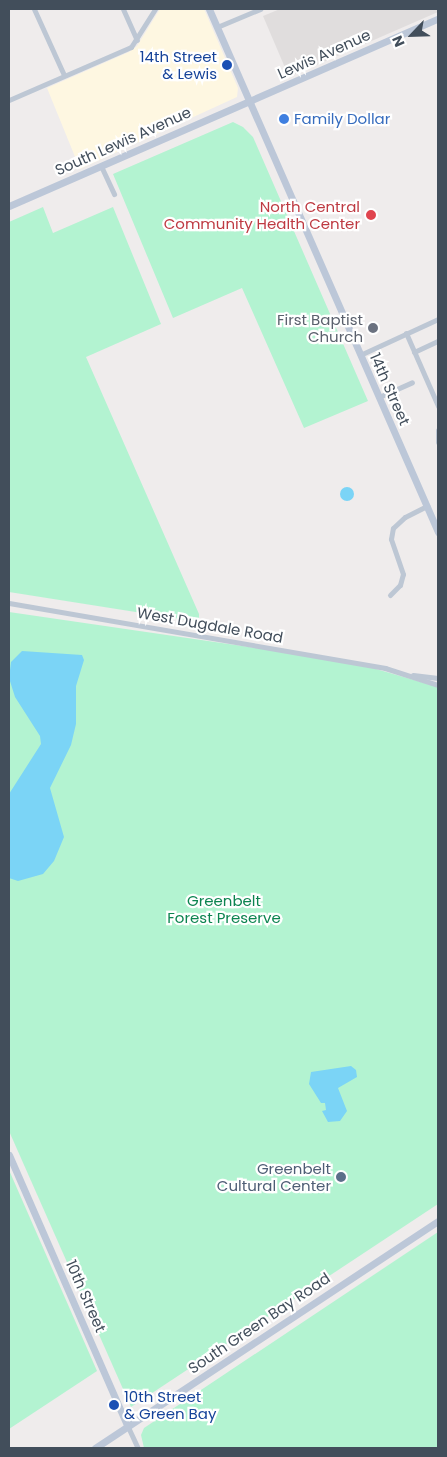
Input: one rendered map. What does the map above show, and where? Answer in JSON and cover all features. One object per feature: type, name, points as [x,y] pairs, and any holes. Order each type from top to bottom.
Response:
[{"type":"main road","name":"14th Street","points":[[209,9],[438,532]]},
{"type":"main road","name":"Lewis Avenue","points":[[249,101],[438,19]]},
{"type":"main road","name":"South Lewis Avenue","points":[[9,206],[249,101]]},
{"type":"main road","name":"10th Street","points":[[9,1155],[128,1427]]},
{"type":"main road","name":"South Green Bay Road","points":[[95,1448],[438,1220]]},
{"type":"street","points":[[34,9],[64,76]]},
{"type":"street","points":[[123,9],[137,40]]},
{"type":"street","points":[[9,100],[131,47],[156,9]]},
{"type":"street","points":[[217,28],[260,9]]},
{"type":"street","points":[[101,166],[114,194]]},
{"type":"street","points":[[360,355],[438,319]]},
{"type":"street","points":[[406,333],[438,404]]},
{"type":"street","points":[[414,352],[438,341]]},
{"type":"street","points":[[379,397],[412,382]]},
{"type":"street","points":[[438,430],[438,442]]},
{"type":"street","points":[[390,595],[400,584],[403,574],[391,539],[393,528],[405,517],[426,506]]},
{"type":"street","name":"West Dugdale Road","points":[[9,603],[275,648],[407,675]]},
{"type":"street","points":[[407,675],[438,678]]},
{"type":"street","points":[[407,675],[438,685]]},
{"type":"street","name":"10th Street","points":[[128,1427],[138,1448]]},
{"type":"shaded area","points":[[160,9],[204,9],[238,88],[237,97],[80,169],[47,88],[129,52],[137,46]]},
{"type":"shaded area","points":[[280,9],[438,9],[438,12],[289,77],[263,16]]},
{"type":"green space","points":[[233,122],[243,127],[253,137],[368,401],[304,428],[242,288],[173,318],[113,174]]},
{"type":"green space","points":[[43,207],[53,233],[113,207],[161,324],[86,357],[199,614],[199,622],[9,592],[9,222]]},
{"type":"green space","name":"Greenbelt Forest Preserve","points":[[9,612],[352,662],[438,687],[438,1204],[131,1407],[9,1131]]},
{"type":"green space","points":[[9,1170],[97,1371],[9,1429]]},
{"type":"green space","points":[[438,1232],[438,1448],[144,1448],[141,1435],[144,1428]]},
{"type":"water","points":[[344,487],[350,487],[354,494],[350,501],[344,501],[340,497],[340,491]]},
{"type":"water","points":[[22,651],[82,655],[84,660],[76,686],[76,724],[71,745],[50,788],[64,837],[54,861],[43,874],[18,881],[9,878],[9,794],[41,744],[40,736],[15,697],[9,678],[11,662]]},
{"type":"water","points":[[351,1066],[356,1070],[357,1077],[338,1088],[347,1111],[340,1121],[328,1122],[322,1111],[326,1110],[325,1103],[321,1103],[309,1084],[311,1072]]},
{"type":"place","name":"14th Street & Lewis","points":[[227,65]]},
{"type":"place","name":"Family Dollar","points":[[284,119]]},
{"type":"place","name":"North Central Community Health Center","points":[[371,215]]},
{"type":"place","name":"First Baptist Church","points":[[373,328]]},
{"type":"place","name":"Greenbelt Cultural Center","points":[[341,1177]]},
{"type":"place","name":"10th Street & Green Bay","points":[[114,1405]]}]
